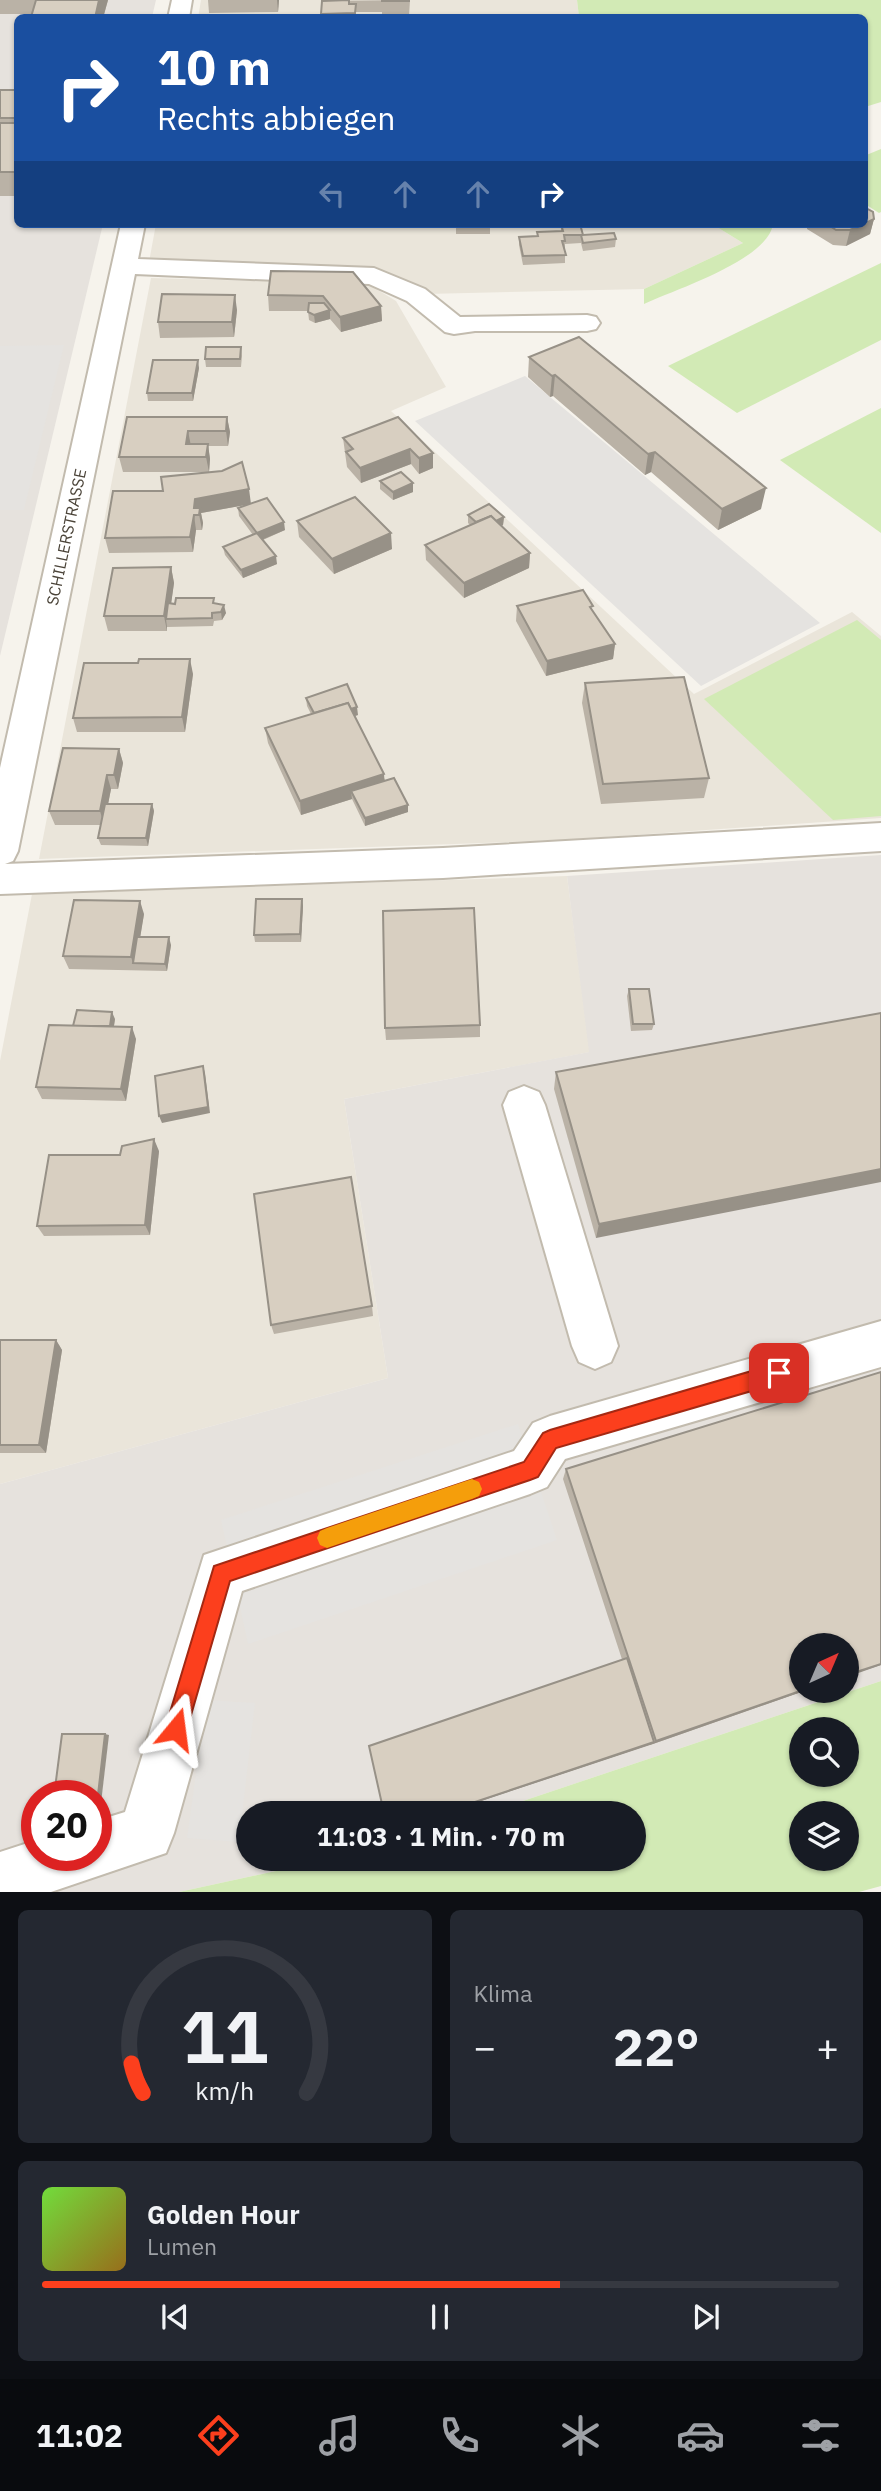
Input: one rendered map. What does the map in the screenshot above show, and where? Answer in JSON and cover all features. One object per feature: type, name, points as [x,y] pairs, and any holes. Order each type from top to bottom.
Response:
[{"type":"street","name":"SCHILLERSTRASSE","points":[[2,829],[132,228]]},
{"type":"street","points":[[124,266],[374,276],[416,295],[454,326],[475,323],[587,323]]},
{"type":"street","points":[[0,879],[443,863],[881,837]]},
{"type":"street","points":[[524,1105],[595,1346]]},
{"type":"street","points":[[112,1844],[146,1833],[222,1573],[530,1470],[550,1440],[881,1343]]},
{"type":"street","points":[[0,1880],[28,1871]]},
{"type":"shaded area","points":[[0,0],[156,0],[153,14],[14,14],[14,228],[102,228],[0,656]]},
{"type":"shaded area","points":[[201,0],[577,0],[579,14],[199,14]]},
{"type":"shaded area","points":[[155,228],[719,228],[743,243],[644,289],[426,294],[377,269],[149,262]]},
{"type":"shaded area","points":[[151,278],[368,284],[396,301],[446,387],[391,411],[694,694],[852,612],[881,636],[881,818],[562,840],[39,859]]},
{"type":"shaded area","points":[[64,345],[24,510],[0,510],[0,346]]},
{"type":"shaded area","points":[[525,376],[820,623],[701,686],[415,421]]},
{"type":"shaded area","points":[[881,855],[881,1681],[859,1688],[859,1633],[789,1633],[789,1703],[815,1703],[523,1801],[236,1801],[236,1871],[276,1871],[179,1892],[0,1892],[0,1484],[388,1378],[344,1099],[589,1052],[567,876]]},
{"type":"shaded area","points":[[567,876],[590,1052],[344,1099],[388,1378],[0,1484],[0,1061],[32,894]]},
{"type":"shaded area","points":[[518,1424],[557,1540],[248,1644],[221,1520]]},
{"type":"shaded area","points":[[206,1700],[255,1703],[244,1801],[236,1801],[236,1842],[187,1838]]},
{"type":"green space","points":[[577,0],[881,0],[881,102],[868,106],[868,14],[579,14]]},
{"type":"green space","points":[[881,149],[879,213],[868,206],[868,154]]},
{"type":"green space","points":[[719,228],[771,228],[755,250],[738,261],[698,282],[644,304],[644,289],[743,243]]},
{"type":"green space","points":[[881,263],[881,340],[737,413],[668,366]]},
{"type":"green space","points":[[881,408],[881,533],[780,460]]},
{"type":"green space","points":[[857,620],[881,640],[881,816],[833,820],[704,699]]},
{"type":"green space","points":[[881,1681],[881,1886],[859,1892],[179,1892],[276,1871],[646,1871],[646,1801],[523,1801],[815,1703],[859,1703],[859,1688]]},
{"type":"building","points":[[36,0],[99,0],[96,14],[32,14]]},
{"type":"building","points":[[349,0],[349,4],[356,4],[355,13],[321,14],[322,1]]},
{"type":"building","points":[[0,90],[14,90],[14,118],[0,118]]},
{"type":"building","points":[[0,123],[14,123],[14,172],[0,172]]},
{"type":"building","points":[[868,209],[873,212],[874,219],[868,222]]},
{"type":"building","points":[[562,228],[581,228],[583,235],[614,233],[616,239],[583,243],[581,235],[564,235],[565,241],[562,241],[566,255],[523,256],[519,237],[538,236],[537,232],[563,231]]},
{"type":"building","points":[[833,228],[855,228],[850,230]]},
{"type":"building","points":[[271,271],[353,272],[381,306],[340,317],[323,296],[268,295]]},
{"type":"building","points":[[162,294],[235,295],[232,322],[158,322]]},
{"type":"building","points":[[309,303],[324,303],[330,310],[314,315],[308,312]]},
{"type":"building","points":[[579,337],[766,488],[722,509],[655,452],[648,454],[555,375],[552,376],[529,357]]},
{"type":"building","points":[[206,347],[241,347],[240,359],[205,359]]},
{"type":"building","points":[[153,360],[198,360],[192,393],[147,393]]},
{"type":"building","points":[[127,417],[227,417],[226,431],[188,431],[186,444],[208,444],[206,457],[119,457]]},
{"type":"building","points":[[398,417],[433,453],[419,458],[410,449],[360,468],[346,452],[353,449],[343,438]]},
{"type":"building","points":[[242,462],[249,489],[195,499],[194,508],[200,508],[199,515],[194,515],[190,537],[105,538],[113,491],[163,491],[161,477],[222,471]]},
{"type":"building","points":[[401,472],[413,483],[393,492],[380,481]]},
{"type":"building","points":[[355,497],[391,533],[332,559],[297,521]]},
{"type":"building","points":[[267,498],[284,522],[257,533],[238,508]]},
{"type":"building","points":[[489,504],[504,517],[496,521],[491,516],[476,522],[468,515]]},
{"type":"building","points":[[491,516],[530,553],[464,583],[425,545]]},
{"type":"building","points":[[257,533],[276,556],[241,570],[223,547]]},
{"type":"building","points":[[171,567],[164,616],[104,616],[113,568]]},
{"type":"building","points":[[583,590],[593,606],[590,607],[615,644],[547,661],[517,606]]},
{"type":"building","points":[[176,598],[214,598],[213,603],[224,605],[221,612],[212,613],[212,618],[166,619],[168,603],[175,604]]},
{"type":"building","points":[[139,659],[190,659],[182,717],[73,718],[84,663],[138,663]]},
{"type":"building","points":[[684,677],[709,778],[603,784],[585,683]]},
{"type":"building","points":[[347,684],[357,707],[351,709],[348,703],[314,713],[306,698]]},
{"type":"building","points":[[348,703],[384,774],[300,801],[265,728]]},
{"type":"building","points":[[63,748],[119,749],[114,775],[107,775],[100,811],[49,811]]},
{"type":"building","points":[[394,778],[408,805],[365,818],[351,791]]},
{"type":"building","points":[[105,804],[152,804],[146,838],[98,838]]},
{"type":"building","points":[[256,899],[302,899],[300,934],[254,935]]},
{"type":"building","points":[[74,900],[140,901],[131,957],[63,956]]},
{"type":"building","points":[[474,908],[480,1025],[385,1028],[383,911]]},
{"type":"building","points":[[137,937],[169,937],[165,964],[133,963]]},
{"type":"building","points":[[629,989],[649,989],[654,1024],[633,1024]]},
{"type":"building","points":[[77,1010],[112,1012],[110,1026],[73,1026]]},
{"type":"building","points":[[881,1013],[881,1169],[599,1224],[556,1072]]},
{"type":"building","points":[[49,1025],[132,1027],[121,1089],[36,1087]]},
{"type":"building","points":[[203,1066],[208,1107],[159,1116],[155,1076]]},
{"type":"building","points":[[154,1139],[145,1225],[37,1226],[49,1155],[120,1155],[122,1146]]},
{"type":"building","points":[[351,1177],[372,1306],[271,1325],[254,1194]]},
{"type":"building","points":[[0,1340],[56,1340],[39,1445],[0,1445]]},
{"type":"building","points":[[881,1372],[881,1664],[859,1671],[859,1633],[789,1633],[789,1695],[656,1741],[566,1469]]},
{"type":"building","points":[[627,1658],[654,1742],[478,1801],[381,1801],[369,1746]]},
{"type":"building","points":[[62,1734],[105,1734],[100,1780],[56,1780]]},
{"type":"slow traffic","points":[[327,1538],[472,1489]]},
{"type":"route","points":[[176,1729],[222,1573],[530,1470],[550,1440],[779,1373]]}]
